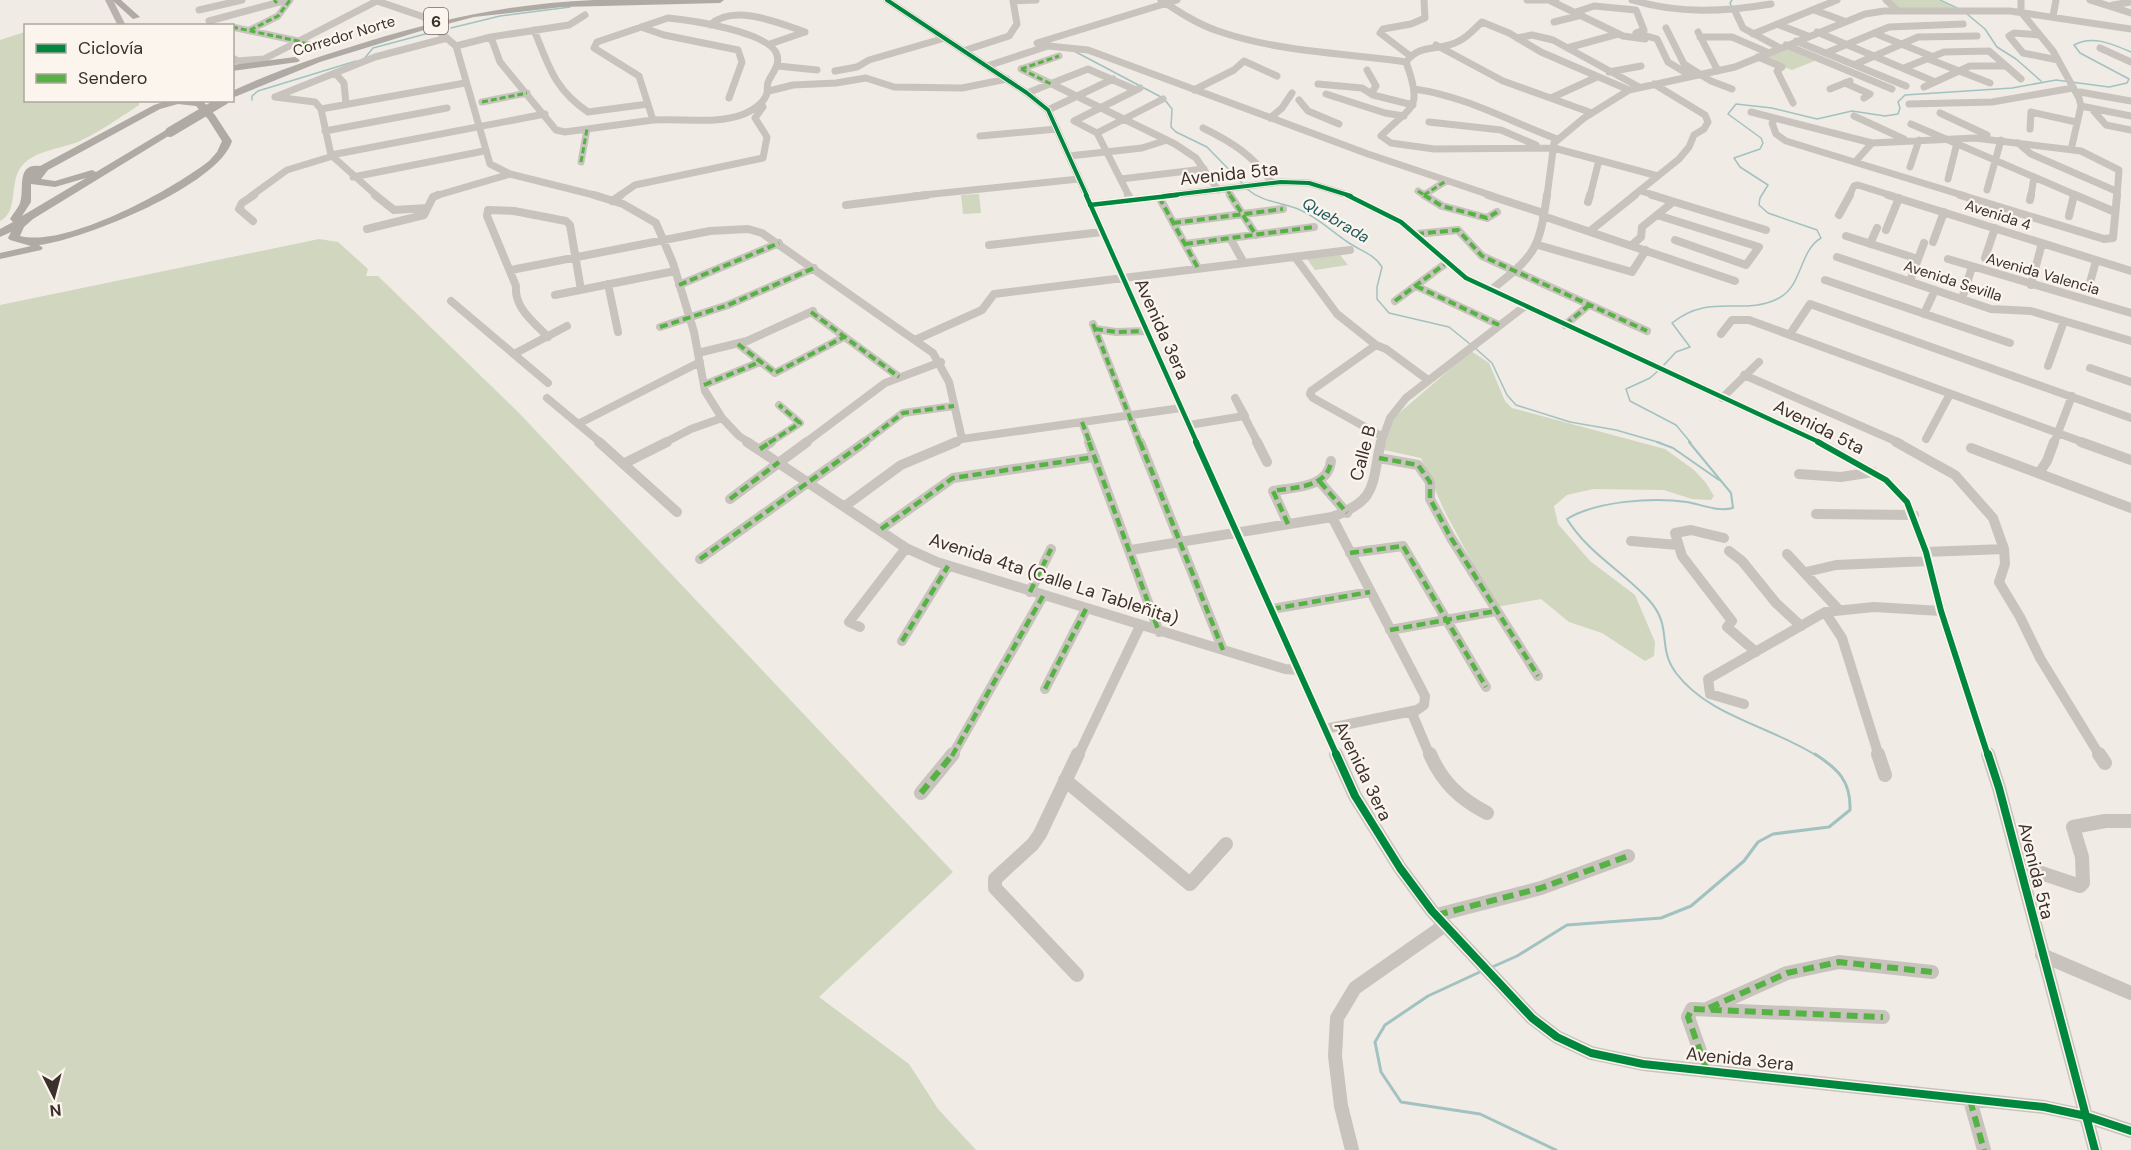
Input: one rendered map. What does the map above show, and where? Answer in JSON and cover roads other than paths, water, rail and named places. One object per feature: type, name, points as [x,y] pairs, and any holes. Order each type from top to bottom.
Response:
[{"type":"highway","points":[[116,0],[139,21]]},
{"type":"highway","name":"Corredor Norte","points":[[238,91],[336,50],[476,12],[540,4],[641,0]]},
{"type":"highway","name":"Corredor Norte","points":[[238,91],[318,59],[437,24],[480,14],[548,6],[720,0]]},
{"type":"highway","points":[[234,68],[277,63],[336,50]]},
{"type":"highway","points":[[15,219],[26,202],[24,183],[33,171],[139,113],[152,102]]},
{"type":"highway","points":[[92,173],[55,184],[35,182],[38,173],[44,168],[157,106],[174,102]]},
{"type":"highway","points":[[29,217],[15,233],[14,238],[20,242],[42,243],[71,237],[101,225],[209,166],[219,158],[225,149],[226,141],[202,102]]},
{"type":"highway","points":[[0,256],[90,233],[213,168],[230,150],[233,137],[202,102]]},
{"type":"highway","points":[[0,234],[214,102]]},
{"type":"highway","points":[[0,228],[92,173],[220,102]]},
{"type":"main road","points":[[101,0],[113,24]]},
{"type":"main road","points":[[110,0],[121,24]]},
{"type":"street","points":[[199,10],[242,0]]},
{"type":"street","points":[[194,2],[210,23],[276,1],[289,0]]},
{"type":"street","points":[[250,30],[279,16],[289,0]]},
{"type":"street","points":[[234,59],[238,61],[260,60],[376,0],[424,17],[456,46],[487,38],[569,25],[585,15]]},
{"type":"street","points":[[963,51],[1008,36],[1017,24],[1013,1],[1036,0]]},
{"type":"street","points":[[1000,56],[1163,1],[1177,0]]},
{"type":"street","points":[[1424,0],[1425,18],[1411,24],[1383,29],[1380,33],[1408,58],[1416,100],[1404,116],[1381,134],[1383,139],[1410,148],[1539,146],[1554,148],[1658,176]]},
{"type":"street","points":[[1527,0],[1553,1],[1627,38],[1658,40]]},
{"type":"street","points":[[1632,0],[1684,11],[1735,11],[1771,4]]},
{"type":"street","points":[[1753,34],[1837,0]]},
{"type":"street","points":[[1886,0],[1898,11]]},
{"type":"street","points":[[2021,0],[2021,12],[2058,60],[2075,88],[2081,106],[2071,148]]},
{"type":"street","points":[[2053,16],[2056,0]]},
{"type":"street","name":"Avenida 3era","points":[[895,1],[1048,110],[1325,729],[1368,820],[1441,920],[1532,1018],[1557,1037],[1591,1053],[1643,1064],[2044,1107],[2085,1116],[2131,1131]]},
{"type":"street","points":[[1163,1],[1202,26],[1266,44],[1408,58],[1420,49],[1456,43],[1482,22],[1509,33],[1531,48],[1629,90]]},
{"type":"street","points":[[2089,2],[2112,5],[2131,13]]},
{"type":"street","points":[[2112,5],[2131,2]]},
{"type":"street","points":[[1554,22],[1579,14],[1594,6],[1636,10],[1644,30],[1636,33],[1658,40]]},
{"type":"street","points":[[1491,290],[1528,261],[1538,245],[1557,139],[1592,113],[1629,90],[1735,67],[1865,14],[1971,8],[1979,11],[2021,12],[2053,16],[2131,29]]},
{"type":"street","points":[[1814,10],[1844,21]]},
{"type":"street","points":[[1915,10],[1962,51]]},
{"type":"street","points":[[1735,11],[1741,26],[1753,34],[1892,89]]},
{"type":"street","points":[[2116,27],[2119,16],[2131,13]]},
{"type":"street","points":[[2086,15],[2097,16]]},
{"type":"street","points":[[653,120],[639,76],[594,48],[597,42],[668,18],[710,25],[770,44],[805,32],[771,20],[746,16],[719,18],[710,25]]},
{"type":"street","points":[[1777,24],[1808,36]]},
{"type":"street","points":[[1826,53],[1874,33],[1904,25],[1963,24]]},
{"type":"street","points":[[234,27],[298,41],[315,47]]},
{"type":"street","points":[[641,27],[653,33],[695,39],[738,50],[741,62],[729,98]]},
{"type":"street","points":[[1666,28],[1684,64],[1732,89]]},
{"type":"street","points":[[534,30],[550,72],[569,99],[588,112],[648,104]]},
{"type":"street","points":[[1718,32],[1769,53]]},
{"type":"street","points":[[1817,32],[1933,81]]},
{"type":"street","points":[[1874,33],[1990,83]]},
{"type":"street","points":[[2039,35],[2014,33],[2009,36],[2024,53],[2058,60]]},
{"type":"street","points":[[1567,48],[1618,34]]},
{"type":"street","points":[[1718,71],[1699,34],[1732,37]]},
{"type":"street","points":[[1517,38],[1540,36],[1639,87]]},
{"type":"street","points":[[1856,64],[1918,37],[1977,36]]},
{"type":"street","points":[[427,208],[401,212],[394,210],[353,177],[332,156],[321,109],[313,101],[275,97],[392,52],[447,38]]},
{"type":"street","points":[[487,38],[492,40],[500,62],[556,130],[560,131],[653,120],[730,118],[742,115],[761,104],[769,91],[793,85],[836,83],[866,78],[894,87],[962,88],[1007,79]]},
{"type":"street","points":[[835,71],[857,67],[869,60],[945,38]]},
{"type":"street","points":[[1658,40],[1665,61],[1672,68],[1691,76]]},
{"type":"street","points":[[1796,41],[1906,86]]},
{"type":"street","points":[[769,91],[767,84],[778,66],[777,54],[770,44]]},
{"type":"street","points":[[1436,45],[1503,81],[1592,113]]},
{"type":"street","name":"Avenida 4ta (Calle La Tableñita)","points":[[456,46],[484,150],[490,164],[510,174],[612,201],[642,213],[656,223],[665,240],[688,320],[694,332],[708,399],[739,436],[811,482],[906,548],[948,566],[1285,669],[1299,669]]},
{"type":"street","points":[[987,66],[1042,48],[1075,48],[1106,56],[1368,154],[1735,281]]},
{"type":"street","points":[[2100,48],[2131,62]]},
{"type":"street","points":[[1904,68],[1944,52],[1989,51],[2021,79]]},
{"type":"street","points":[[1059,56],[1021,69],[1126,119],[1196,158],[1243,214],[1256,235]]},
{"type":"street","points":[[1758,57],[1782,67],[1777,71],[1793,103]]},
{"type":"street","points":[[1194,90],[1234,70],[1244,62],[1277,76]]},
{"type":"street","points":[[778,66],[817,70]]},
{"type":"street","points":[[1551,98],[1595,77],[1641,66]]},
{"type":"street","points":[[1924,87],[1970,66],[2006,66]]},
{"type":"street","points":[[1027,93],[1088,69],[1138,89],[1074,121],[1097,133],[1131,200]]},
{"type":"street","points":[[1367,70],[1376,86],[1372,92]]},
{"type":"street","points":[[335,73],[344,83],[346,104]]},
{"type":"street","points":[[1830,89],[1861,76]]},
{"type":"street","points":[[1048,110],[1113,79]]},
{"type":"street","points":[[321,109],[465,83]]},
{"type":"street","points":[[1845,83],[1870,94],[1864,98]]},
{"type":"street","points":[[1318,84],[1349,86],[1413,105]]},
{"type":"street","points":[[1590,231],[1679,159],[1689,147],[1694,135],[1704,129],[1708,122],[1705,115],[1654,84]]},
{"type":"street","points":[[1909,104],[1992,102],[2075,88],[2131,101]]},
{"type":"street","points":[[1414,89],[1446,95],[1491,109],[1557,139]]},
{"type":"street","points":[[482,102],[526,93]]},
{"type":"street","points":[[1270,118],[1282,108],[1293,93]]},
{"type":"street","points":[[1326,94],[1384,113],[1404,116]]},
{"type":"street","points":[[1097,133],[1163,99]]},
{"type":"street","points":[[1299,100],[1308,111],[1339,124],[1321,136]]},
{"type":"street","points":[[612,201],[634,185],[763,158],[767,137],[755,118],[763,107],[761,104]]},
{"type":"street","points":[[2081,106],[2131,116]]},
{"type":"street","points":[[325,131],[447,108]]},
{"type":"street","points":[[2091,108],[2106,125],[2131,130]]},
{"type":"street","points":[[1751,112],[1872,143],[1946,139],[1998,140],[2081,151],[2120,170],[2116,190],[2113,237],[2104,239],[1813,150],[1779,137],[1771,126],[1775,119]]},
{"type":"street","points":[[2030,129],[2031,112],[2076,122]]},
{"type":"street","points":[[1940,113],[1998,140]]},
{"type":"street","points":[[253,221],[239,209],[242,203],[287,170],[332,156],[545,114]]},
{"type":"street","points":[[1854,116],[1907,141]]},
{"type":"street","points":[[1429,122],[1442,126],[1511,132],[1539,146]]},
{"type":"street","points":[[1911,123],[2115,212]]},
{"type":"street","points":[[1203,128],[1242,147],[1263,169],[1272,183]]},
{"type":"street","points":[[581,162],[587,129]]},
{"type":"street","points":[[980,136],[1057,129]]},
{"type":"street","points":[[1069,156],[1142,148],[1167,140]]},
{"type":"street","points":[[1910,167],[1919,140]]},
{"type":"street","points":[[1987,190],[1996,160],[1998,140]]},
{"type":"street","points":[[1813,150],[1818,142]]},
{"type":"street","points":[[1368,154],[1390,143]]},
{"type":"street","points":[[1855,162],[1872,143]]},
{"type":"street","points":[[1948,179],[1957,143]]},
{"type":"street","points":[[2019,143],[2031,154],[2116,190]]},
{"type":"street","points":[[353,177],[484,150]]},
{"type":"street","points":[[1588,202],[1599,160]]},
{"type":"street","points":[[1121,179],[1204,169]]},
{"type":"street","points":[[367,229],[423,216],[433,197],[439,194],[510,174]]},
{"type":"street","points":[[2030,200],[2034,177]]},
{"type":"street","points":[[846,205],[894,197],[1079,179]]},
{"type":"street","points":[[1446,181],[1421,193],[1442,206],[1487,218],[1497,212]]},
{"type":"street","name":"Avenida 5ta","points":[[1090,204],[1272,183],[1309,183],[1331,190],[1376,208],[1408,227],[1444,264],[1466,278],[1640,361],[1826,445],[1873,472],[1895,489],[1907,502],[1914,515],[1941,611],[1999,788],[2095,1150]]},
{"type":"street","name":"Avenida 4","points":[[1839,215],[1854,186],[1858,185],[2131,271]]},
{"type":"street","points":[[1641,191],[1766,230]]},
{"type":"street","points":[[2068,216],[2074,194]]},
{"type":"street","points":[[1159,197],[1198,268]]},
{"type":"street","points":[[1886,230],[1899,198]]},
{"type":"street","points":[[1632,245],[1641,237],[1642,227],[1673,202]]},
{"type":"street","points":[[1173,223],[1284,209]]},
{"type":"street","points":[[548,337],[518,304],[511,270],[498,244],[488,210],[514,211],[564,219],[570,225],[580,290]]},
{"type":"street","points":[[1910,281],[1918,259],[1944,212]]},
{"type":"street","points":[[1657,215],[1759,247],[1746,264],[1675,240]]},
{"type":"street","points":[[1185,244],[1314,227]]},
{"type":"street","points":[[1870,244],[1876,228]]},
{"type":"street","points":[[1985,258],[1995,228]]},
{"type":"street","points":[[511,270],[711,231],[739,229],[762,232],[933,353],[941,362],[962,439]]},
{"type":"street","points":[[1416,234],[1458,230],[1478,254],[1647,331]]},
{"type":"street","points":[[989,246],[1102,232]]},
{"type":"street","points":[[1846,236],[1918,259]]},
{"type":"street","points":[[1230,238],[1244,263]]},
{"type":"street","points":[[679,285],[779,243]]},
{"type":"street","points":[[2031,285],[2042,243]]},
{"type":"street","points":[[1538,245],[1632,272],[1646,250]]},
{"type":"street","points":[[915,340],[982,310],[994,294],[1350,250]]},
{"type":"street","points":[[1295,257],[1337,314],[1376,345],[1386,349],[1428,380]]},
{"type":"street","name":"Avenida Sevilla","points":[[1837,257],[1999,311],[2031,311],[2131,341]]},
{"type":"street","name":"Avenida Valencia","points":[[1948,259],[2131,313]]},
{"type":"street","points":[[2089,286],[2096,261]]},
{"type":"street","points":[[1395,301],[1444,264]]},
{"type":"street","points":[[1962,299],[1972,267]]},
{"type":"street","points":[[660,327],[688,320],[814,268]]},
{"type":"street","points":[[555,295],[675,271]]},
{"type":"street","points":[[1825,280],[2010,343]]},
{"type":"street","points":[[608,284],[618,332]]},
{"type":"street","points":[[1416,285],[1499,325]]},
{"type":"street","points":[[1924,314],[1935,290]]},
{"type":"street","points":[[451,301],[548,383]]},
{"type":"street","points":[[1565,325],[1588,304]]},
{"type":"street","points":[[1790,334],[1810,304],[2131,418]]},
{"type":"street","name":"Calle B","points":[[1131,550],[1332,517],[1358,508],[1368,496],[1375,479],[1383,437],[1397,409],[1428,380],[1525,306]]},
{"type":"street","points":[[578,424],[699,358],[738,344],[812,311],[898,377]]},
{"type":"street","points":[[1721,334],[1732,320],[1739,319],[1790,334],[2131,460]]},
{"type":"street","points":[[2048,366],[2064,321]]},
{"type":"street","points":[[514,354],[567,326]]},
{"type":"street","points":[[1147,331],[1116,332],[1094,327],[1224,650]]},
{"type":"street","points":[[738,344],[772,372],[778,372],[844,337]]},
{"type":"street","points":[[1376,345],[1311,391],[1311,394],[1313,398],[1383,437]]},
{"type":"street","points":[[704,385],[760,362]]},
{"type":"street","points":[[730,499],[885,383],[941,362]]},
{"type":"street","points":[[1722,398],[1759,362]]},
{"type":"street","points":[[2090,368],[2131,382]]},
{"type":"street","points":[[1744,375],[1904,445],[1955,475],[1993,518],[2004,549],[2005,564],[1999,582],[2020,617],[2040,658],[2105,763]]},
{"type":"street","points":[[1926,439],[1950,394]]},
{"type":"street","points":[[2039,473],[2047,461],[2072,396]]},
{"type":"street","points":[[547,398],[625,463],[677,512]]},
{"type":"street","points":[[1189,425],[1222,420],[1233,418],[1245,416],[1235,398],[1252,430],[1267,462]]},
{"type":"street","points":[[760,449],[800,423],[779,405]]},
{"type":"street","points":[[700,559],[811,482],[903,413],[954,406]]},
{"type":"street","points":[[844,506],[901,465],[962,439],[1181,408]]},
{"type":"street","points":[[625,463],[691,429],[722,418]]},
{"type":"street","points":[[1082,422],[1131,550],[1159,632]]},
{"type":"street","points":[[1971,448],[2131,508]]},
{"type":"street","points":[[881,530],[953,478],[1095,456]]},
{"type":"street","points":[[1379,458],[1418,465],[1430,482],[1430,499],[1440,519],[1538,676]]},
{"type":"street","points":[[1288,524],[1273,491],[1320,482],[1330,471],[1331,460]]},
{"type":"street","points":[[1799,474],[1841,477],[1873,472]]},
{"type":"street","points":[[1320,482],[1347,513]]},
{"type":"street","points":[[1816,514],[1914,515]]},
{"type":"street","points":[[1325,729],[1411,711],[1424,705],[1425,696],[1332,517]]},
{"type":"street","points":[[1724,538],[1690,530],[1675,533],[1682,556],[1732,621],[1727,627],[1756,652]]},
{"type":"street","points":[[1631,541],[1678,545]]},
{"type":"street","points":[[1350,553],[1403,546],[1486,687]]},
{"type":"street","points":[[860,627],[849,622],[906,548]]},
{"type":"street","points":[[1030,592],[1052,549]]},
{"type":"street","points":[[1806,572],[1834,564],[1898,564],[1927,557],[2004,549]]},
{"type":"street","points":[[1729,551],[1742,561],[1776,603],[1801,626]]},
{"type":"street","points":[[1787,554],[1839,610]]},
{"type":"street","points":[[902,641],[948,566]]},
{"type":"street","points":[[1272,609],[1370,592]]},
{"type":"street","points":[[921,793],[953,754],[1043,596]]},
{"type":"street","points":[[1744,704],[1710,694],[1708,680],[1825,612],[1902,607],[1941,611]]},
{"type":"street","points":[[1045,689],[1086,609]]},
{"type":"street","points":[[1390,630],[1496,611]]},
{"type":"street","points":[[1825,612],[1842,638],[1885,775]]},
{"type":"street","points":[[1077,975],[995,888],[994,883],[995,879],[1033,844],[1140,626]]},
{"type":"street","points":[[1411,711],[1441,777],[1450,790],[1468,804],[1487,813]]},
{"type":"street","points":[[1065,780],[1190,884],[1226,844]]},
{"type":"street","points":[[2019,866],[2080,886],[2083,883],[2082,857],[2073,827],[2105,821],[2131,822]]},
{"type":"street","points":[[1352,1150],[1341,1106],[1335,1056],[1337,1018],[1355,988],[1441,920],[1541,888],[1628,856]]},
{"type":"street","points":[[2042,955],[2131,993]]},
{"type":"street","points":[[1706,1009],[1787,973],[1839,962],[1932,972]]},
{"type":"street","points":[[1707,1071],[1688,1017],[1692,1009],[1883,1017]]},
{"type":"street","points":[[1970,1100],[1984,1150]]},
{"type":"waterway","points":[[1732,0],[1730,3],[1732,8]]},
{"type":"waterway","points":[[1940,0],[1957,8]]},
{"type":"waterway","points":[[451,28],[500,16],[570,7]]},
{"type":"waterway","points":[[1967,14],[1985,29],[1997,47],[2016,59],[2041,81]]},
{"type":"waterway","points":[[364,59],[373,48],[429,33]]},
{"type":"waterway","points":[[1662,367],[1676,352],[1690,347],[1672,323],[1700,309],[1713,306],[1753,306],[1779,298],[1793,285],[1809,251],[1821,238],[1817,230],[1768,213],[1759,205],[1760,198],[1768,185],[1740,167],[1734,158],[1760,149],[1763,143],[1761,138],[1728,114],[1736,104],[1772,108],[1817,119],[1852,111],[1885,116],[1898,114],[1900,108],[1898,102],[1905,95],[2012,88],[2056,80],[2109,87],[2127,83],[2129,79],[2080,53],[2074,45],[2096,41],[2131,52]]},
{"type":"waterway","name":"Quebrada","points":[[1074,51],[1161,97]]},
{"type":"waterway","points":[[252,100],[252,96],[258,91],[356,61]]},
{"type":"waterway","name":"Quebrada","points":[[1165,100],[1172,109],[1171,127],[1176,132],[1207,147],[1244,185]]},
{"type":"waterway","name":"Quebrada","points":[[1247,189],[1265,199],[1305,212],[1375,259],[1382,267],[1377,287],[1377,299],[1389,313],[1449,327],[1470,344]]},
{"type":"waterway","name":"Quebrada","points":[[1475,348],[1492,363],[1507,395],[1516,405],[1570,422],[1616,430],[1661,443]]},
{"type":"waterway","points":[[1658,371],[1650,378],[1626,389],[1630,401],[1676,425],[1691,443]]},
{"type":"waterway","name":"Quebrada","points":[[1657,442],[1673,448],[1719,480]]},
{"type":"waterway","points":[[1689,442],[1731,493],[1733,508],[1716,509],[1687,502],[1642,500],[1593,508],[1567,519],[1585,542],[1638,589],[1656,609],[1661,619],[1670,663],[1690,688],[1724,711],[1817,756]]},
{"type":"waterway","points":[[1490,968],[1517,956],[1567,925],[1661,918],[1691,906],[1744,861],[1758,842],[1773,834],[1829,827],[1850,810],[1850,800],[1841,777],[1815,754]]},
{"type":"waterway","points":[[1482,971],[1428,996],[1385,1025],[1375,1042],[1381,1072],[1401,1102],[1480,1114],[1556,1150]]}]
